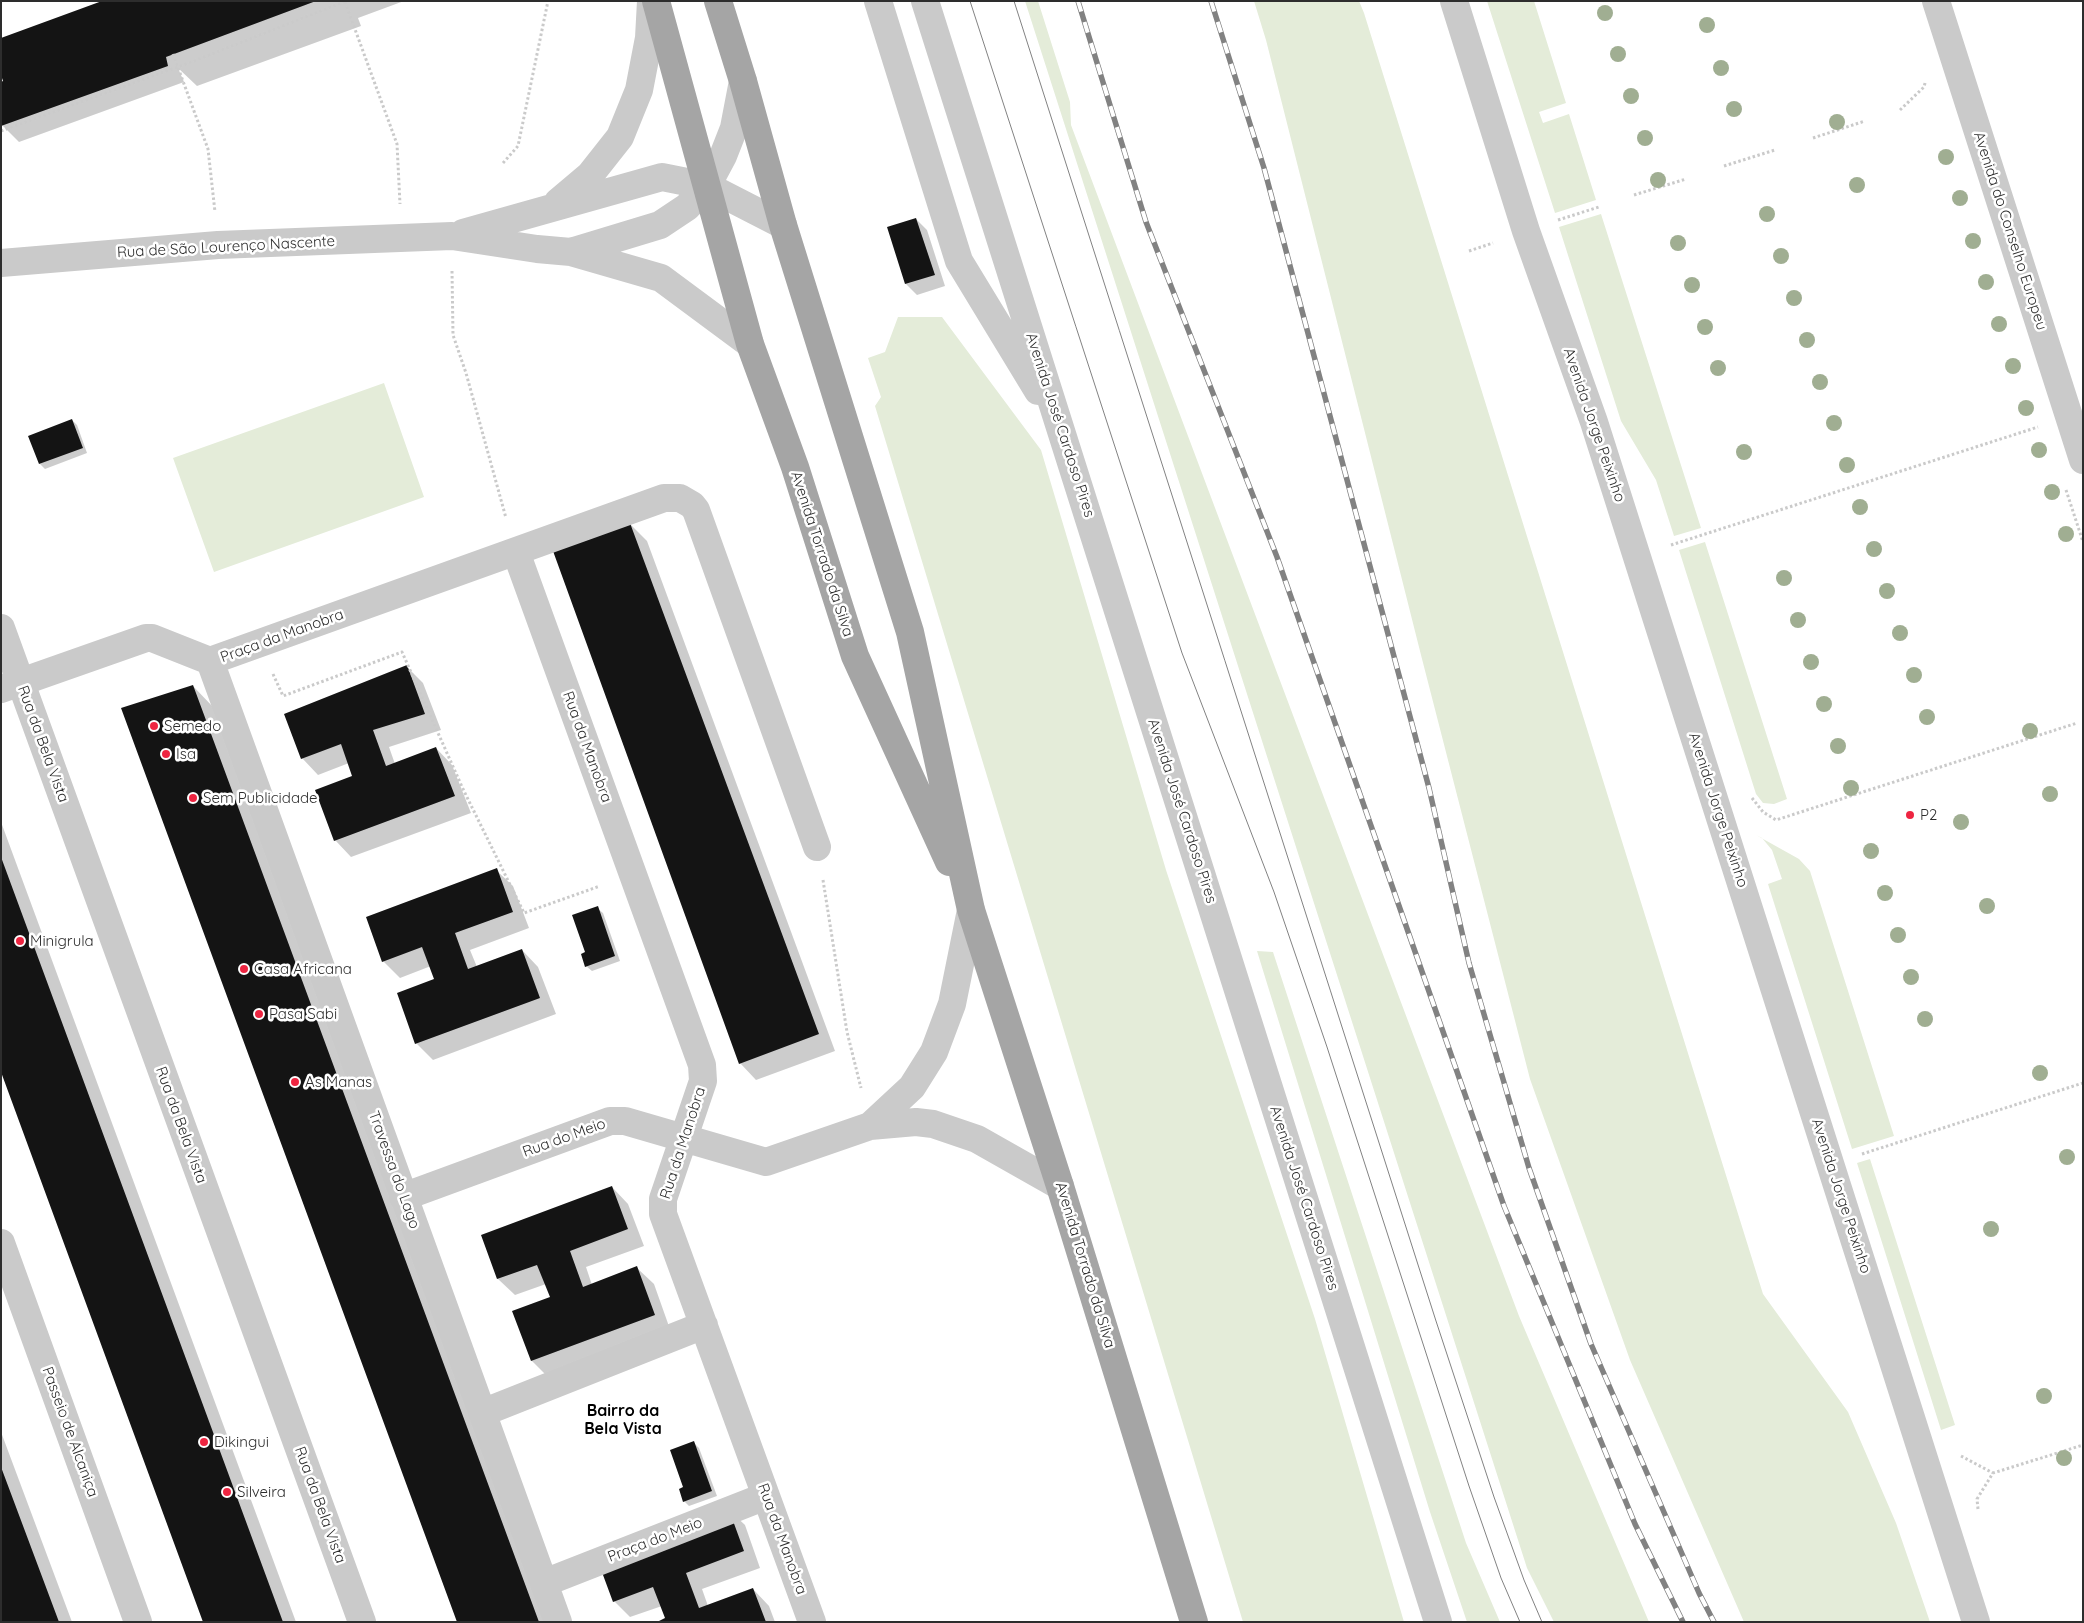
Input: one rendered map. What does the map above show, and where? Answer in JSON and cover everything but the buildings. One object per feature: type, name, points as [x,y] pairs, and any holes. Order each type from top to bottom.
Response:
[{"type":"main road","name":"Avenida Torrado da Silva","points":[[656,1],[750,344],[795,467],[855,656],[971,910]]},
{"type":"main road","name":"Avenida Torrado da Silva","points":[[718,1],[743,81],[783,225],[910,632],[971,910],[1060,1186],[1194,1622]]},
{"type":"street","name":"Rua de São Lourenço Nascente","points":[[547,211],[590,175],[620,137],[639,90],[649,38],[651,1]]},
{"type":"street","points":[[878,1],[958,261],[1061,429]]},
{"type":"street","name":"Avenida José Cardoso Pires","points":[[925,1],[1438,1622]]},
{"type":"street","name":"Avenida Jorge Peixinho","points":[[1454,1],[1526,231],[1594,422],[1976,1622]]},
{"type":"street","name":"Avenida do Conselho Europeu","points":[[1936,1],[2083,460]]},
{"type":"street","name":"Avenida Torrado da Silva","points":[[707,186],[734,128],[743,81]]},
{"type":"street","name":"Rua de São Lourenço Nascente","points":[[452,236],[547,211],[645,180],[662,177],[707,186]]},
{"type":"street","name":"Rua de São Lourenço Nascente","points":[[570,252],[660,225],[687,207],[707,186]]},
{"type":"street","points":[[707,186],[783,225]]},
{"type":"street","name":"Rua de São Lourenço Nascente","points":[[1,263],[218,245],[452,236],[570,252],[661,278],[750,344]]},
{"type":"street","name":"Praça da Manobra","points":[[11,685],[146,638],[152,638],[210,661],[664,498],[680,498],[692,505],[696,510],[817,847]]},
{"type":"street","name":"Rua da Manobra","points":[[516,552],[702,1065],[703,1082],[663,1199],[663,1214],[812,1622]]},
{"type":"street","name":"Rua da Bela Vista","points":[[1,628],[11,685],[362,1622]]},
{"type":"street","name":"Travessa do Lago","points":[[210,661],[558,1622]]},
{"type":"street","points":[[870,1126],[912,1087],[934,1052],[952,1004],[971,910]]},
{"type":"street","name":"Rua do Meio","points":[[404,1198],[610,1121],[625,1121],[766,1162],[870,1126]]},
{"type":"street","points":[[870,1126],[916,1122],[933,1124],[978,1139],[1060,1186]]},
{"type":"street","name":"Passeio de Alcaniça","points":[[1,1243],[138,1622]]},
{"type":"street","points":[[482,1413],[704,1325]]},
{"type":"street","name":"Praça do Meio","points":[[544,1584],[766,1496]]},
{"type":"path","points":[[1,131],[178,67],[345,1],[397,144],[402,238]]},
{"type":"path","points":[[503,163],[518,146],[548,1]]},
{"type":"path","points":[[173,54],[208,150],[218,245]]},
{"type":"path","points":[[1900,110],[1924,87]]},
{"type":"path","points":[[1813,138],[1865,121]]},
{"type":"path","points":[[1724,166],[1775,150]]},
{"type":"path","points":[[1634,195],[1686,178]]},
{"type":"path","points":[[1557,220],[1599,206]]},
{"type":"path","points":[[452,236],[453,335],[466,373],[516,552]]},
{"type":"path","points":[[1469,251],[1496,242]]},
{"type":"path","points":[[1671,545],[2046,425]]},
{"type":"path","points":[[259,644],[283,696],[402,652],[464,789],[524,913],[634,874]]},
{"type":"path","points":[[1776,820],[2077,723]]},
{"type":"path","points":[[817,847],[847,1032],[870,1126]]},
{"type":"path","points":[[1868,1152],[2083,1083]]},
{"type":"path","points":[[1980,1517],[1977,1499],[1993,1473],[2083,1444]]},
{"type":"path","points":[[1957,1454],[1993,1473]]},
{"type":"green space","points":[[1025,1],[1038,1],[1070,102],[1071,125],[1519,1316],[1649,1622],[1554,1622],[1527,1568]]},
{"type":"green space","points":[[1254,1],[1359,1],[1763,1294],[1848,1412],[1896,1523],[1930,1622],[1744,1622],[1630,1360],[1530,1079],[1266,40]]},
{"type":"green space","points":[[1487,1],[1534,1],[1566,103],[1539,112],[1543,123],[1569,114],[1596,200],[1555,213]]},
{"type":"green space","points":[[1601,214],[1701,528],[1674,536],[1656,480],[1621,421],[1559,227]]},
{"type":"green space","points":[[898,317],[942,317],[1041,450],[1166,870],[1315,1319],[1404,1622],[1243,1622],[875,406],[881,397],[868,358],[885,352]]},
{"type":"green space","points":[[384,383],[424,497],[214,572],[173,458]]},
{"type":"green space","points":[[1705,542],[1787,799],[1774,804],[1763,803],[1756,794],[1679,550]]},
{"type":"green space","points":[[1763,839],[1799,859],[1810,871],[1894,1136],[1852,1149],[1768,884],[1782,879],[1772,850]]},
{"type":"green space","points":[[1257,951],[1273,952],[1466,1543],[1500,1622],[1467,1622],[1430,1512]]},
{"type":"green space","points":[[1870,1159],[1955,1425],[1941,1430],[1857,1163]]},
{"type":"tram line","points":[[970,1],[1182,653],[1274,892],[1327,1047],[1469,1486],[1501,1578],[1520,1622]]},
{"type":"tram line","points":[[1014,1],[1436,1321],[1494,1497],[1524,1580],[1542,1622]]},
{"type":"railway","points":[[1078,1],[1146,222],[1277,557],[1504,1206],[1635,1524],[1683,1622]]},
{"type":"railway","points":[[1211,1],[1264,168],[1429,788],[1469,963],[1529,1168],[1591,1344],[1699,1593],[1714,1622]]},
{"type":"place","name":"Semedo","points":[[154,726]]},
{"type":"place","name":"Isa","points":[[166,754]]},
{"type":"place","name":"Sem Publicidade","points":[[193,798]]},
{"type":"place","name":"P2","points":[[1910,815]]},
{"type":"place","name":"Minigrula","points":[[20,941]]},
{"type":"place","name":"Casa Africana","points":[[244,969]]},
{"type":"place","name":"Pasa Sabi","points":[[259,1014]]},
{"type":"place","name":"As Manas","points":[[295,1082]]},
{"type":"place","name":"Dikingui","points":[[204,1442]]},
{"type":"place","name":"Silveira","points":[[227,1492]]},
{"type":"district","name":"Bairro da Bela Vista","points":[[623,1420]]}]
